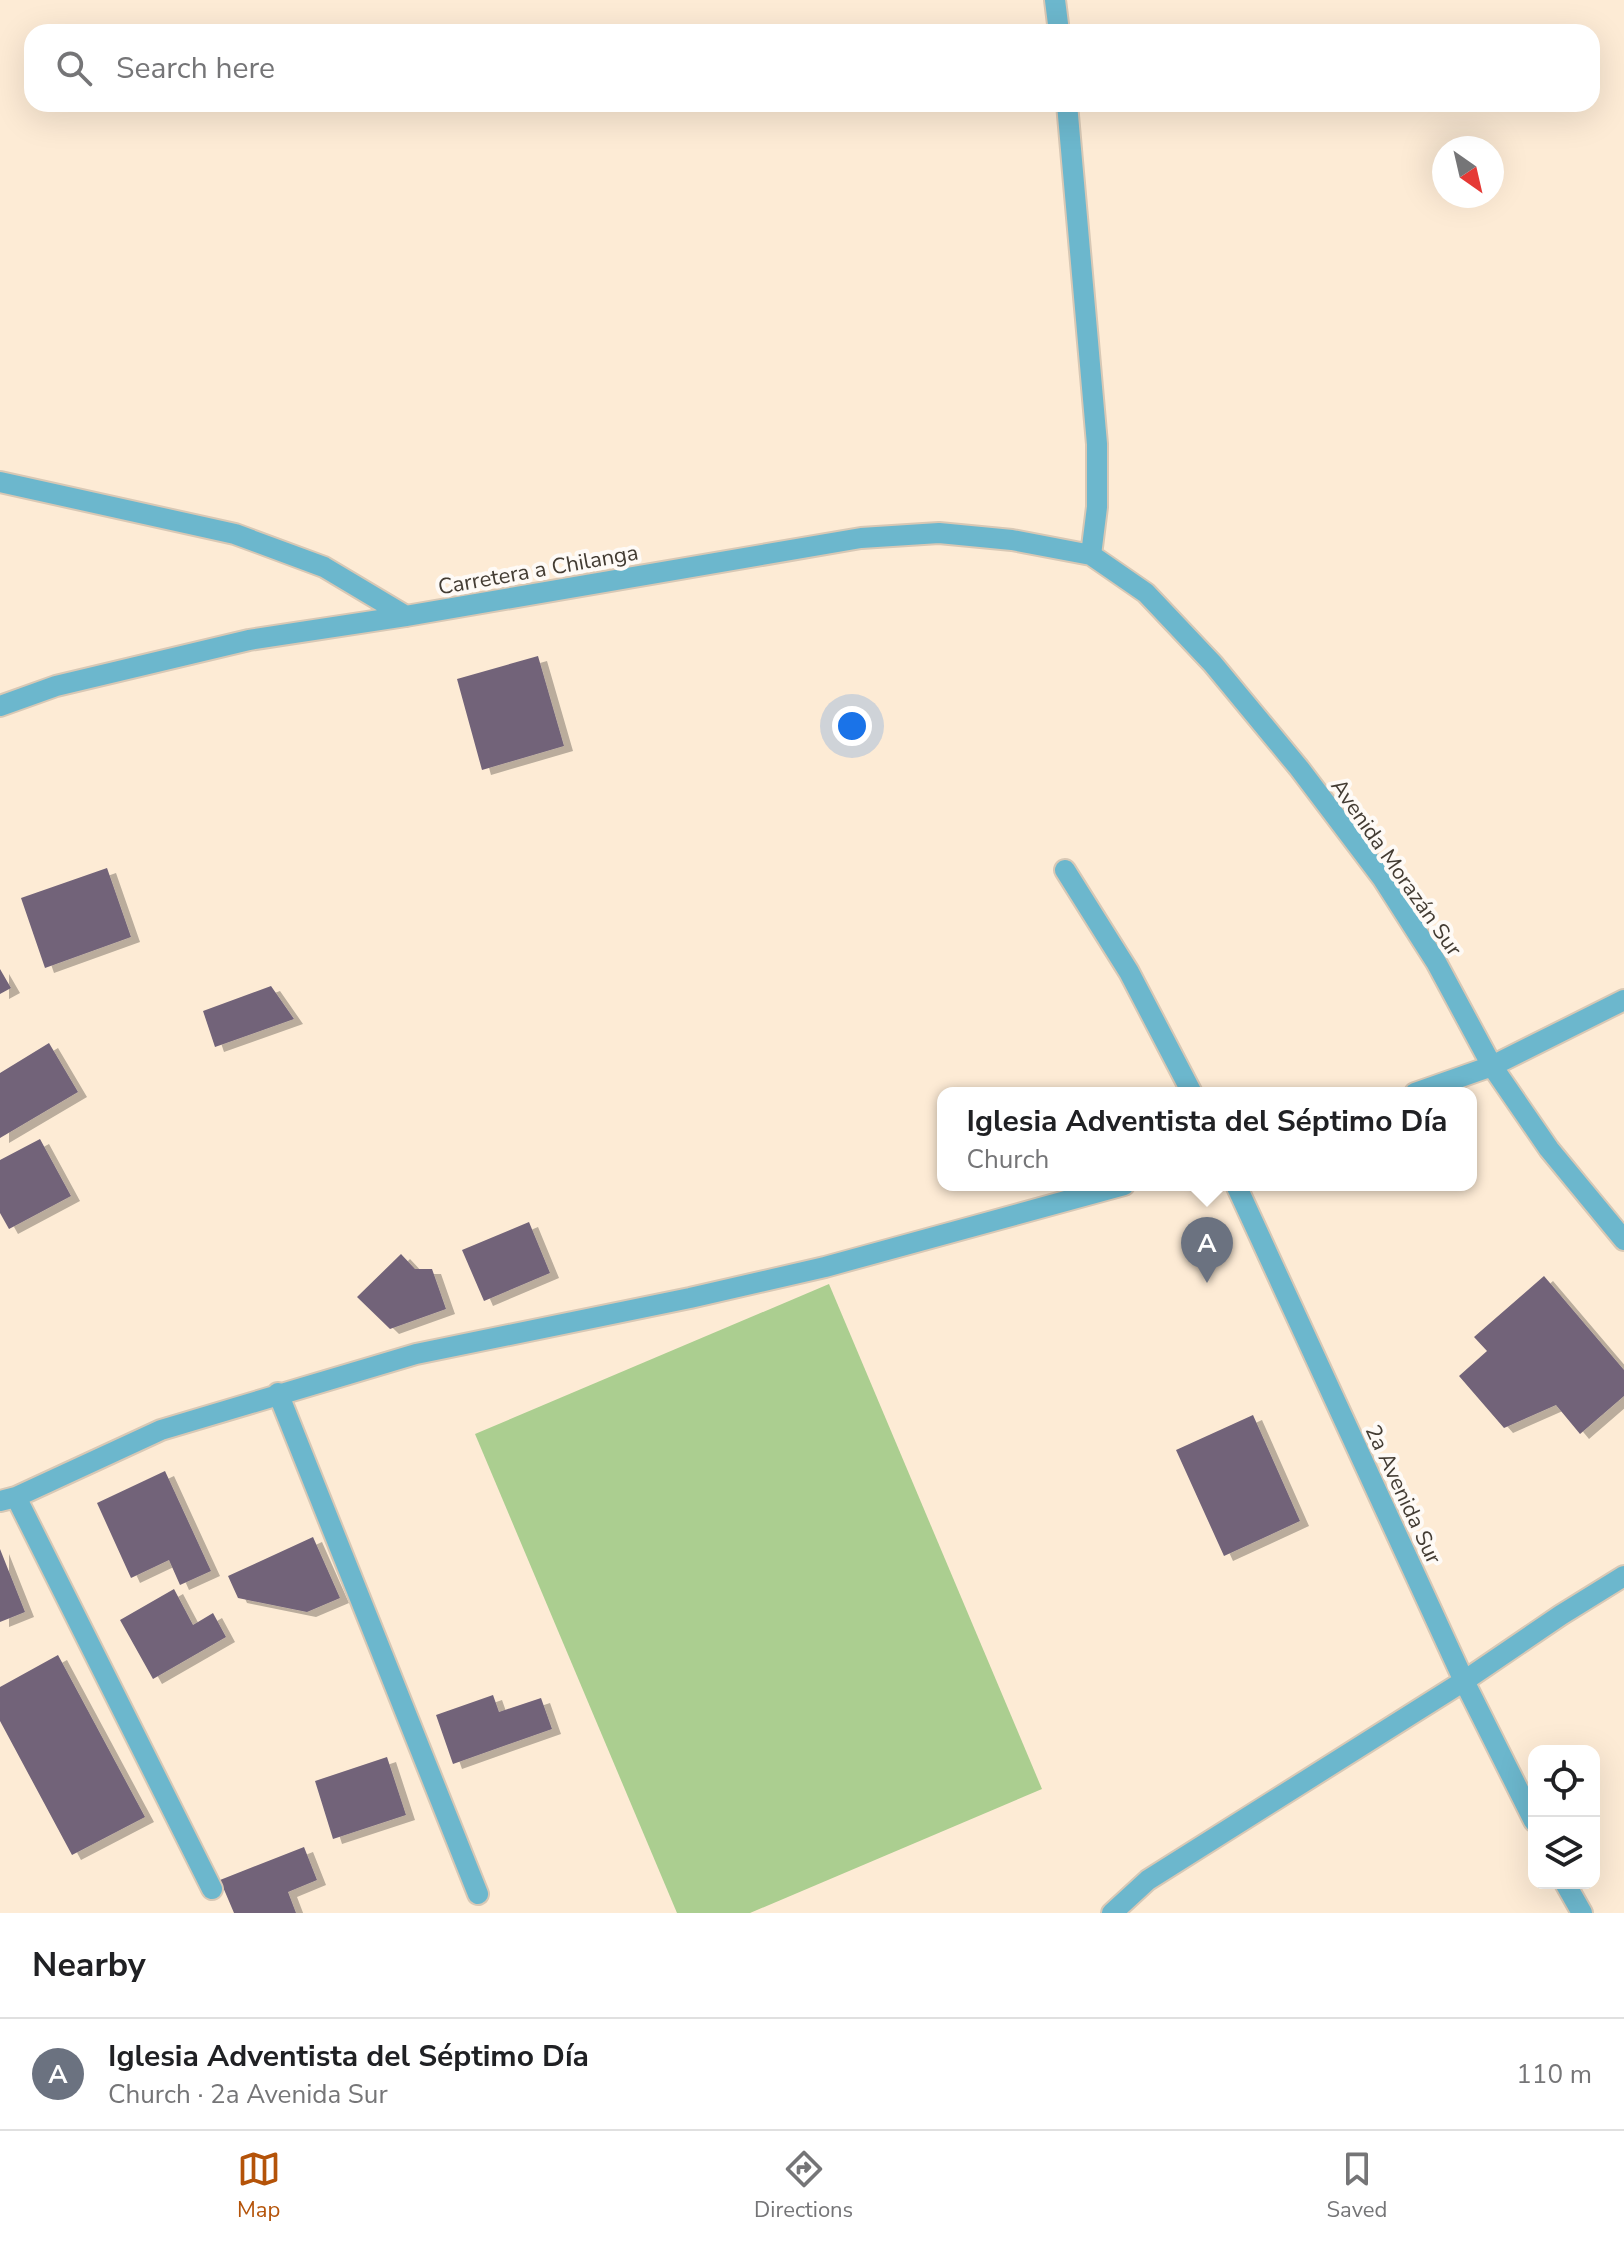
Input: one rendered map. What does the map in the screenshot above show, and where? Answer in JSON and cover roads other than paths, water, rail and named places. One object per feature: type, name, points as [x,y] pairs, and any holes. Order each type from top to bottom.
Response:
[{"type":"street","points":[[1055,0],[1058,24]]},
{"type":"street","points":[[1068,112],[1097,444],[1097,507],[1091,555]]},
{"type":"street","points":[[0,482],[235,534],[324,567],[406,616]]},
{"type":"street","name":"Carretera a Chilanga","points":[[0,706],[56,686],[249,640],[861,538],[939,533],[1012,540],[1091,555]]},
{"type":"street","name":"Avenida Morazán Sur","points":[[1091,555],[1146,593],[1213,664],[1299,768],[1383,879],[1436,962],[1492,1066],[1549,1149],[1624,1240]]},
{"type":"street","points":[[1065,870],[1129,972],[1189,1087]]},
{"type":"street","points":[[1432,1087],[1492,1066],[1624,1000]]},
{"type":"street","points":[[212,1889],[8,1499],[161,1430],[416,1354],[825,1267],[1102,1191]]},
{"type":"street","name":"2a Avenida Sur","points":[[1239,1191],[1464,1681],[1532,1817]]},
{"type":"street","points":[[278,1393],[478,1894]]},
{"type":"street","points":[[1112,1913],[1148,1880],[1624,1576]]},
{"type":"street","points":[[1568,1889],[1582,1913]]},
{"type":"place","name":"Iglesia Adventista del Séptimo Día","points":[[1207,1283]]}]
